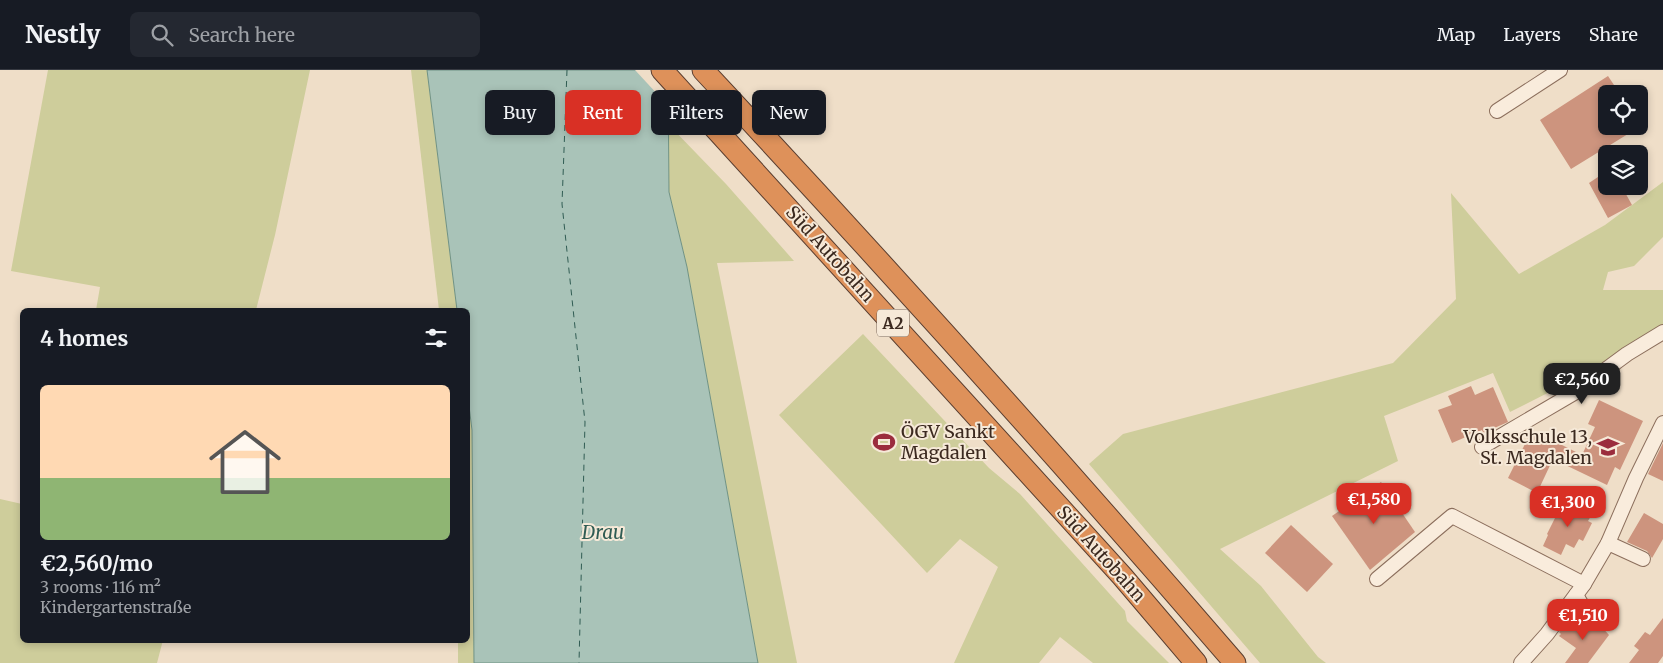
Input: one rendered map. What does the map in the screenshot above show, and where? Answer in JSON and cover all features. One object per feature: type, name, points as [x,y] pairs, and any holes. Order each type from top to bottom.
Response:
[{"type":"highway","name":"Süd Autobahn","points":[[662,70],[1122,576],[1196,663]]},
{"type":"highway","name":"Süd Autobahn","points":[[703,70],[796,170],[1125,535],[1235,663]]},
{"type":"street","points":[[1497,111],[1560,70]]},
{"type":"street","points":[[1482,447],[1574,393],[1627,354],[1663,332]]},
{"type":"street","points":[[1521,663],[1547,634],[1580,589],[1608,543],[1636,478],[1663,423]]},
{"type":"street","points":[[1378,579],[1452,516],[1580,589],[1591,620]]},
{"type":"street","points":[[1608,543],[1643,559]]},
{"type":"shaded area","points":[[48,70],[310,70],[275,235],[257,308],[96,308],[100,287],[11,271]]},
{"type":"shaded area","points":[[411,70],[427,70],[457,308],[439,308]]},
{"type":"shaded area","points":[[668,135],[679,135],[726,184],[794,261],[717,263],[797,663],[758,663],[687,267],[669,192]]},
{"type":"shaded area","points":[[1663,182],[1663,237],[1634,266],[1608,272],[1603,290],[1663,290],[1663,327],[1585,374],[1510,412],[1493,373],[1384,416],[1398,461],[1220,549],[1261,586],[1318,657],[1326,663],[1260,663],[1089,464],[1123,434],[1393,363],[1456,299],[1451,193],[1519,274],[1605,225],[1648,195]]},
{"type":"shaded area","points":[[863,334],[989,468],[1020,494],[1125,611],[1127,621],[1169,663],[1093,663],[1060,637],[1039,663],[954,663],[998,567],[960,539],[927,573],[779,415]]},
{"type":"shaded area","points":[[470,414],[472,430],[474,663],[458,663],[458,643],[470,643]]},
{"type":"shaded area","points":[[0,499],[20,504],[20,643],[162,643],[157,663],[0,663]]},
{"type":"water","name":"Drau","points":[[427,70],[668,70],[668,90],[651,90],[651,135],[669,135],[669,192],[687,267],[758,663],[474,663],[470,308],[457,308]]},
{"type":"pier","points":[[635,70],[670,70],[671,90],[653,90]]},
{"type":"building","points":[[1608,76],[1614,85],[1598,85],[1598,135],[1626,135],[1610,145],[1598,145],[1598,152],[1571,169],[1540,120]]},
{"type":"building","points":[[1598,177],[1598,195],[1626,195],[1632,205],[1608,218],[1589,183]]},
{"type":"building","points":[[1471,386],[1475,395],[1493,387],[1508,422],[1483,433],[1482,430],[1452,443],[1438,410],[1452,405],[1448,396]]},
{"type":"building","points":[[1599,400],[1643,421],[1620,470],[1615,467],[1607,485],[1553,459],[1537,493],[1508,478],[1532,430],[1582,455],[1595,427],[1588,424]]},
{"type":"building","points":[[1663,443],[1663,481],[1648,474]]},
{"type":"building","points":[[1381,482],[1415,532],[1370,570],[1332,516]]},
{"type":"building","points":[[1567,501],[1592,514],[1588,521],[1592,523],[1583,541],[1579,539],[1574,548],[1566,544],[1561,555],[1543,546],[1558,512],[1560,513]]},
{"type":"building","points":[[1644,513],[1663,524],[1663,539],[1652,558],[1647,551],[1627,542]]},
{"type":"building","points":[[1291,525],[1333,564],[1307,592],[1265,553]]},
{"type":"building","points":[[1663,618],[1663,656],[1658,663],[1629,663],[1639,650],[1634,646],[1645,632],[1650,635]]},
{"type":"building","points":[[1569,619],[1579,626],[1582,622],[1591,629],[1599,624],[1609,635],[1588,663],[1565,663],[1576,648],[1559,636],[1561,634],[1559,632]]},
{"type":"ferry route","points":[[567,70],[562,204],[585,422],[579,663]]},
{"type":"place","name":"ÖGV Sankt Magdalen","points":[[884,442]]},
{"type":"place","name":"Volksschule 13, St. Magdalen","points":[[1608,447]]}]
